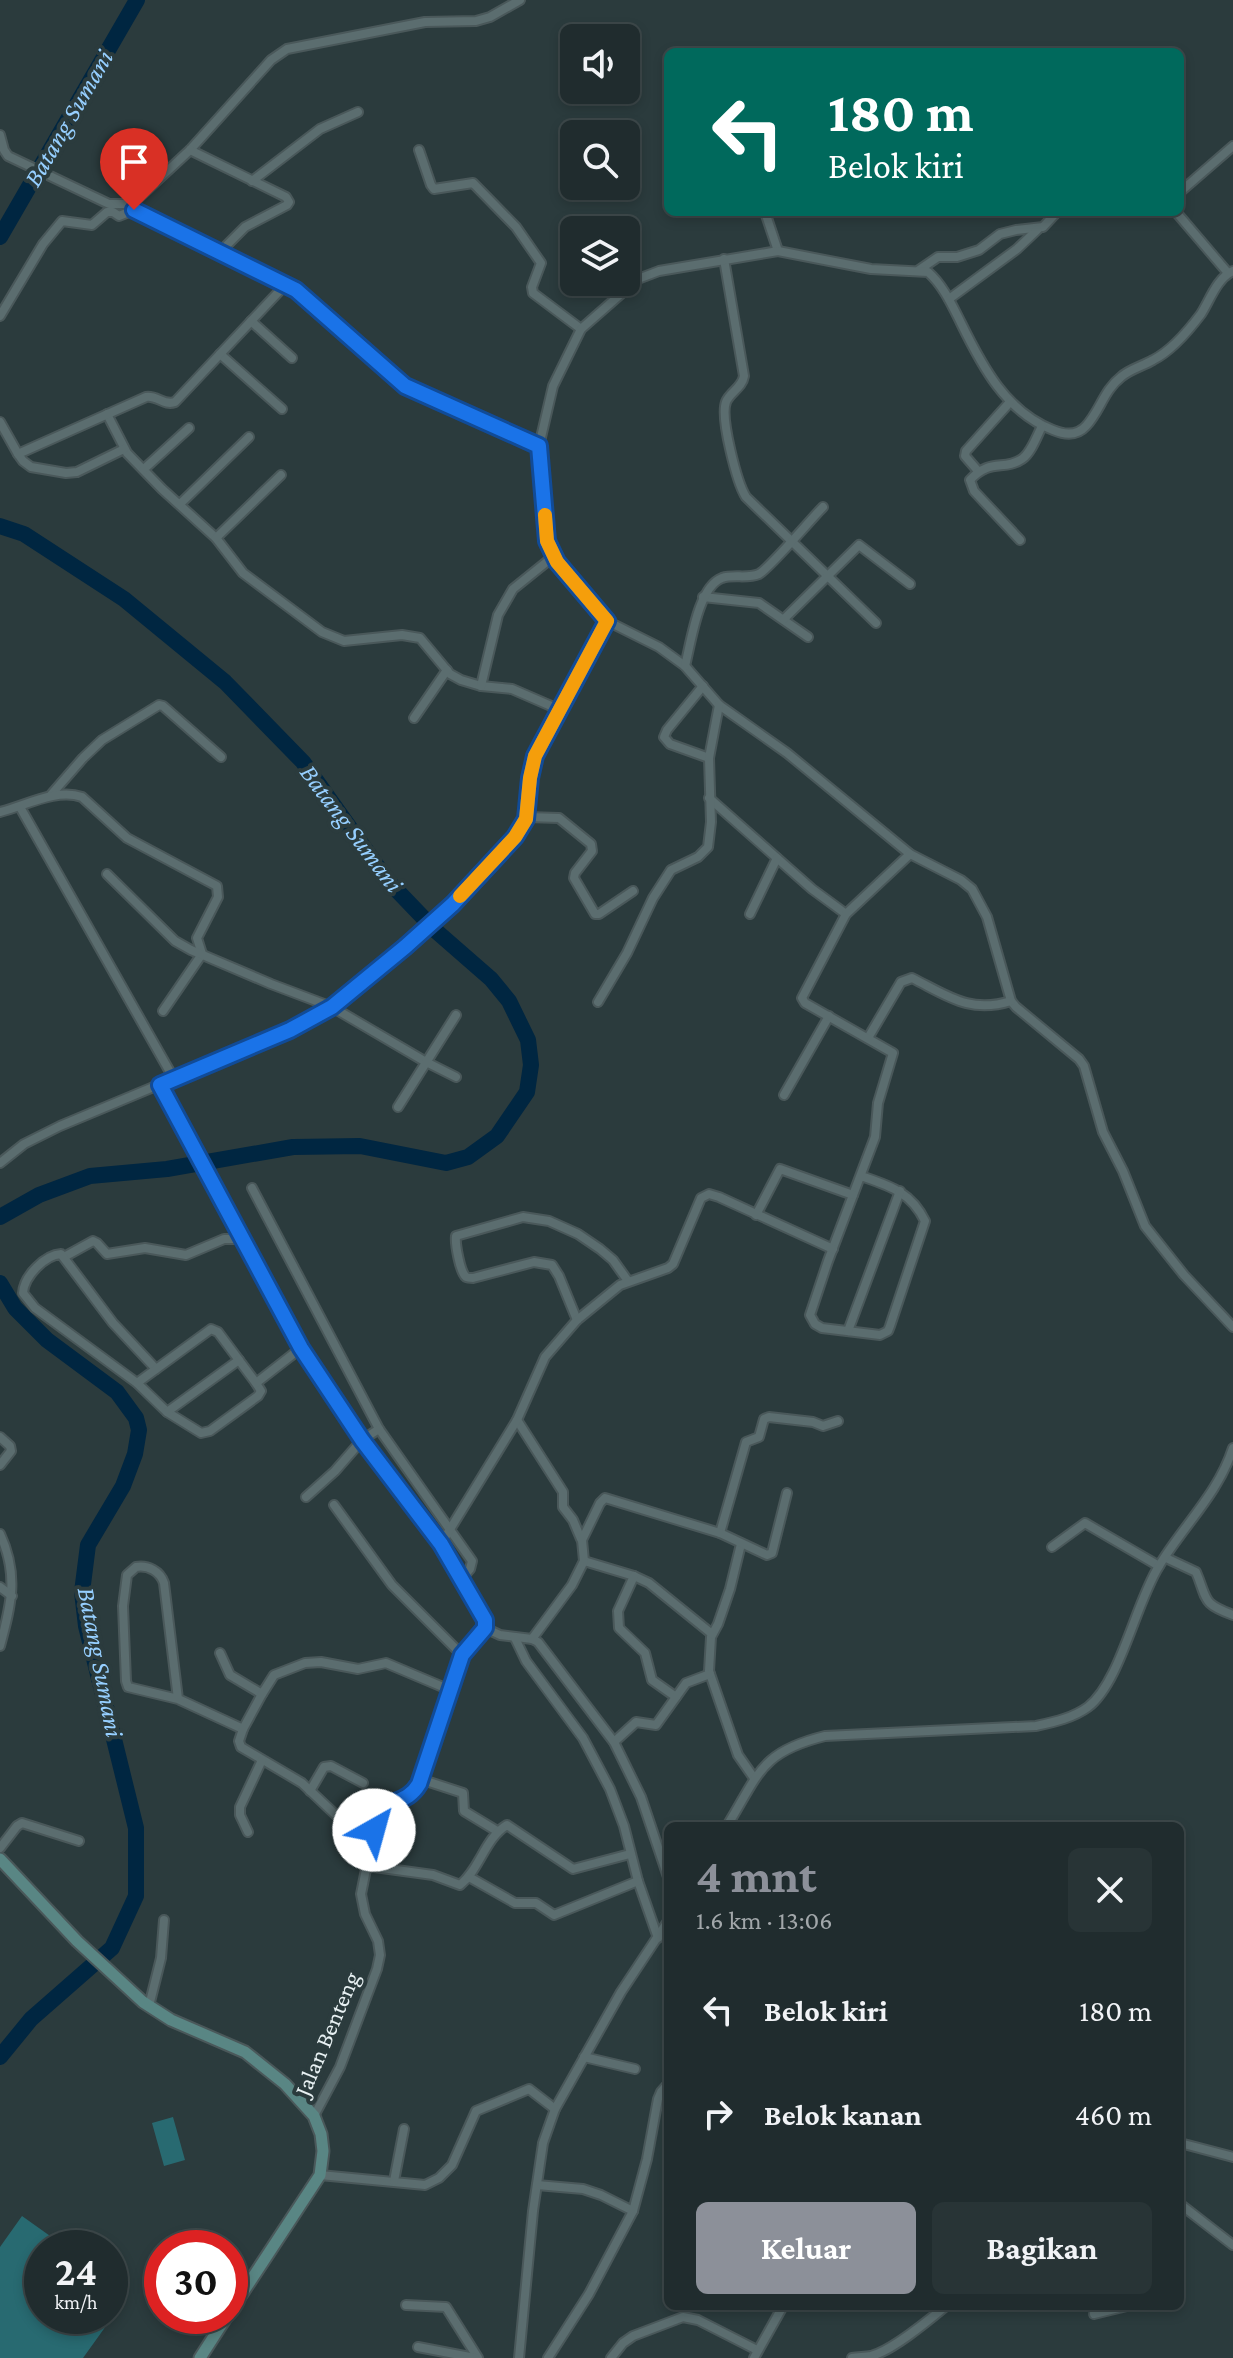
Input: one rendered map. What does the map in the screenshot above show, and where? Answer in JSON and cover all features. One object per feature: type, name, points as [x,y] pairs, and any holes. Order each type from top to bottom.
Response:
[{"type":"street","points":[[0,316],[43,244],[62,221],[92,225],[107,212],[119,216],[133,207],[190,150],[271,60],[287,49],[425,22],[476,21],[490,17],[520,0]]},
{"type":"street","points":[[252,181],[320,129],[358,112]]},
{"type":"street","points":[[0,135],[5,154],[109,204],[133,207],[301,293],[405,386],[539,446]]},
{"type":"street","points":[[1184,189],[1233,146]]},
{"type":"street","points":[[190,150],[286,197],[288,203],[245,227],[219,253]]},
{"type":"street","points":[[419,150],[434,189],[473,183],[516,227],[541,263],[532,287],[533,293],[581,329]]},
{"type":"street","points":[[766,216],[778,251]]},
{"type":"street","points":[[949,299],[1017,249],[1053,216]]},
{"type":"street","points":[[1180,216],[1230,272],[1200,315],[1171,347],[1155,360],[1121,377],[1082,430],[1068,434],[1042,426],[1023,415],[1010,402],[977,357],[949,299],[928,272],[871,269],[778,251],[659,271],[638,279],[614,298],[581,329],[553,386],[539,446],[547,541],[554,556],[607,621],[641,637],[685,666],[719,705],[782,750],[910,854],[961,880],[976,896],[987,917],[1011,1001],[1082,1062],[1103,1132],[1123,1171],[1143,1222],[1184,1275],[1233,1327]]},
{"type":"street","points":[[919,270],[938,257],[957,257],[979,250],[1000,234],[1038,229]]},
{"type":"street","points":[[724,259],[744,376],[743,383],[727,400],[725,407],[738,484],[746,497],[876,623]]},
{"type":"street","points":[[18,454],[150,396],[167,403],[175,402],[286,284]]},
{"type":"street","points":[[251,321],[292,358]]},
{"type":"street","points":[[220,354],[282,409]]},
{"type":"street","points":[[978,471],[965,456],[966,451],[1010,402]]},
{"type":"street","points":[[107,414],[124,449],[216,538],[243,573],[322,632],[344,641],[402,635],[420,638],[447,670],[467,683],[523,692],[558,709]]},
{"type":"street","points":[[0,422],[18,454],[31,467],[77,472],[124,449]]},
{"type":"street","points":[[1020,540],[971,487],[970,480],[978,471],[1020,461],[1042,426]]},
{"type":"street","points":[[144,469],[189,428]]},
{"type":"street","points":[[180,504],[249,437]]},
{"type":"street","points":[[216,538],[281,475]]},
{"type":"street","points":[[685,666],[703,597],[710,586],[719,579],[762,572],[823,507]]},
{"type":"street","points":[[784,619],[859,545],[910,584]]},
{"type":"street","points":[[481,686],[498,615],[513,589],[554,556]]},
{"type":"street","points":[[703,597],[759,603],[808,637]]},
{"type":"street","points":[[0,1163],[24,1144],[60,1126],[290,1030],[332,1007],[405,947],[453,904],[515,837],[527,817],[535,756],[607,621]]},
{"type":"street","points":[[414,718],[447,670]]},
{"type":"street","points":[[703,686],[664,737],[670,744],[709,758]]},
{"type":"street","points":[[49,796],[102,740],[159,705],[221,757]]},
{"type":"street","points":[[598,1002],[671,870],[698,857],[708,847],[711,822],[709,758],[719,705]]},
{"type":"street","points":[[0,812],[49,796],[73,794],[82,797],[135,843],[214,883],[218,897],[197,938],[202,954]]},
{"type":"street","points":[[709,798],[812,889],[846,914]]},
{"type":"street","points":[[20,807],[174,1079]]},
{"type":"street","points":[[527,817],[559,818],[591,844],[592,851],[574,878],[595,914],[633,891]]},
{"type":"street","points":[[861,1176],[900,1191],[924,1217],[925,1225],[888,1331],[880,1335],[822,1328],[815,1324],[810,1315],[853,1195],[869,1156],[875,1137],[878,1103],[893,1053],[805,1003],[802,995],[846,914],[910,854]]},
{"type":"street","points":[[750,914],[777,858]]},
{"type":"street","points":[[107,874],[175,941],[256,978],[332,1007],[456,1077]]},
{"type":"street","points":[[163,1011],[202,954]]},
{"type":"street","points":[[868,1038],[901,982],[907,979],[912,978],[957,1001],[982,1007],[1011,1001]]},
{"type":"street","points":[[398,1107],[456,1015]]},
{"type":"street","points":[[784,1095],[829,1016]]},
{"type":"street","points":[[160,1085],[301,1348],[362,1440],[441,1544],[482,1612],[485,1628]]},
{"type":"street","points":[[756,1215],[780,1169],[853,1195]]},
{"type":"street","points":[[252,1188],[379,1429],[473,1565],[462,1578]]},
{"type":"street","points":[[848,1331],[900,1191]]},
{"type":"street","points":[[441,1544],[517,1420],[545,1357],[577,1320],[628,1281],[673,1264],[698,1203],[704,1196],[719,1197],[833,1249]]},
{"type":"street","points":[[577,1320],[552,1265],[534,1262],[468,1278],[463,1273],[456,1236],[523,1217],[549,1221],[578,1234],[600,1249],[613,1260],[628,1281]]},
{"type":"street","points":[[64,1257],[93,1241],[107,1254],[145,1248],[181,1256],[224,1239],[242,1239]]},
{"type":"street","points":[[137,1383],[211,1329],[218,1332],[261,1391],[207,1433],[194,1431],[167,1412],[137,1383],[35,1308],[25,1297],[24,1284],[48,1257],[57,1253],[64,1257],[113,1323],[156,1369]]},
{"type":"street","points":[[256,1383],[301,1348]]},
{"type":"street","points":[[167,1412],[239,1360]]},
{"type":"street","points":[[720,1533],[746,1442],[759,1437],[766,1417],[823,1426],[838,1421]]},
{"type":"street","points":[[517,1420],[563,1492],[563,1507],[582,1540],[584,1561],[572,1585],[532,1639]]},
{"type":"street","points":[[306,1497],[335,1471],[362,1440],[379,1429]]},
{"type":"street","points":[[0,1437],[11,1451],[0,1465]]},
{"type":"street","points":[[729,1822],[764,1764],[779,1752],[802,1742],[825,1736],[1036,1726],[1065,1719],[1089,1707],[1107,1684],[1159,1566],[1218,1483],[1233,1448]]},
{"type":"street","points":[[582,1540],[600,1503],[607,1498],[720,1533],[767,1555],[772,1553],[787,1493]]},
{"type":"street","points":[[334,1505],[392,1585],[462,1655]]},
{"type":"street","points":[[1052,1547],[1082,1523],[1087,1523],[1159,1566]]},
{"type":"street","points":[[0,1534],[12,1572],[12,1596],[0,1646]]},
{"type":"street","points":[[741,1544],[730,1589],[712,1634],[710,1674],[738,1755],[754,1778]]},
{"type":"street","points":[[1166,1558],[1196,1572],[1211,1606],[1233,1615]]},
{"type":"street","points":[[584,1561],[634,1576],[654,1587],[712,1634]]},
{"type":"street","points":[[178,1699],[163,1579],[151,1569],[136,1567],[127,1575],[123,1601],[127,1684],[132,1689],[178,1699],[243,1729]]},
{"type":"street","points":[[634,1576],[618,1611],[619,1628],[645,1653],[652,1680],[676,1697]]},
{"type":"street","points":[[0,1587],[12,1596]]},
{"type":"street","points":[[485,1628],[462,1655],[420,1779],[463,1793],[464,1811],[497,1831]]},
{"type":"street","points":[[485,1628],[500,1635],[532,1639],[549,1654],[614,1742],[641,1797],[664,1865]]},
{"type":"street","points":[[515,1638],[526,1661],[583,1738],[610,1789],[658,1938]]},
{"type":"street","points":[[220,1653],[230,1675],[262,1694]]},
{"type":"street","points":[[374,1830],[338,1817],[302,1783],[241,1747],[239,1741],[243,1729],[262,1694],[274,1675],[312,1661],[358,1669],[381,1663],[391,1664],[450,1690]]},
{"type":"street","points":[[614,1742],[636,1722],[656,1725],[688,1680],[710,1674]]},
{"type":"street","points":[[248,1832],[240,1815],[240,1807],[262,1760]]},
{"type":"street","points":[[310,1791],[327,1766],[363,1783]]},
{"type":"street","name":"Jalan Benteng","points":[[314,2116],[340,2067],[380,1955],[361,1894],[377,1815],[382,1809],[415,1791],[420,1779]]},
{"type":"street","points":[[0,1848],[22,1823],[79,1841]]},
{"type":"street","points":[[367,1866],[433,1875],[458,1886],[469,1877],[497,1831],[509,1826],[573,1869],[630,1854]]},
{"type":"street","points":[[0,1859],[122,1984],[171,2020],[245,2052],[272,2072],[314,2116],[323,2151],[320,2175],[248,2285]]},
{"type":"street","points":[[469,1877],[515,1903],[536,1903],[554,1915],[638,1881]]},
{"type":"street","points":[[149,2006],[161,1958],[164,1920]]},
{"type":"street","points":[[519,2358],[543,2143],[555,2109],[584,2057],[621,1992],[664,1928]]},
{"type":"street","points":[[584,2057],[635,2069]]},
{"type":"street","points":[[320,2175],[425,2185],[439,2178],[456,2158],[473,2115],[481,2108],[529,2089],[555,2109]]},
{"type":"street","points":[[548,2358],[589,2294],[633,2211],[658,2099],[664,2089]]},
{"type":"street","points":[[394,2181],[404,2129]]},
{"type":"street","points":[[1184,2144],[1233,2157]]},
{"type":"street","points":[[537,2185],[583,2189],[633,2211]]},
{"type":"street","points":[[1184,2207],[1233,2245]]},
{"type":"street","points":[[406,2305],[446,2307],[476,2358]]},
{"type":"street","points":[[611,2358],[633,2336],[683,2317],[698,2320],[755,2354],[781,2310]]},
{"type":"street","points":[[852,2358],[872,2356],[883,2351],[941,2310]]},
{"type":"street","points":[[1094,2314],[1110,2310]]},
{"type":"street","points":[[200,2358],[216,2334]]},
{"type":"street","points":[[418,2347],[476,2358]]},
{"type":"shaded area","points":[[173,2117],[185,2160],[164,2166],[152,2123]]},
{"type":"shaded area","points":[[22,2216],[42,2230],[24,2230],[24,2334],[100,2334],[83,2358],[0,2358],[0,2247]]},
{"type":"waterway","name":"Batang Sumani","points":[[0,237],[137,0]]},
{"type":"waterway","name":"Batang Sumani","points":[[0,526],[24,534],[124,599],[225,682],[303,762],[387,880],[436,931],[491,979],[509,1001],[528,1040],[531,1065],[527,1092],[497,1136],[468,1157],[446,1163],[360,1146],[293,1147],[167,1169],[90,1176],[39,1195],[0,1217]]},
{"type":"waterway","name":"Batang Sumani","points":[[0,1283],[15,1308],[47,1340],[117,1392],[136,1418],[139,1430],[135,1454],[123,1486],[88,1545],[82,1592],[86,1626],[136,1828],[136,1896],[112,1948],[31,2019],[0,2057]]},
{"type":"slow traffic","points":[[460,896],[515,837],[526,819],[535,756],[607,621],[557,562],[547,541],[545,515]]},
{"type":"route","points":[[134,210],[296,290],[405,386],[539,446],[547,541],[557,562],[607,621],[535,756],[526,819],[515,837],[453,904],[405,947],[324,1011],[290,1030],[160,1085],[301,1348],[362,1440],[441,1544],[485,1620],[485,1628],[462,1655],[419,1784],[415,1791],[382,1809],[377,1815],[374,1830]]}]
